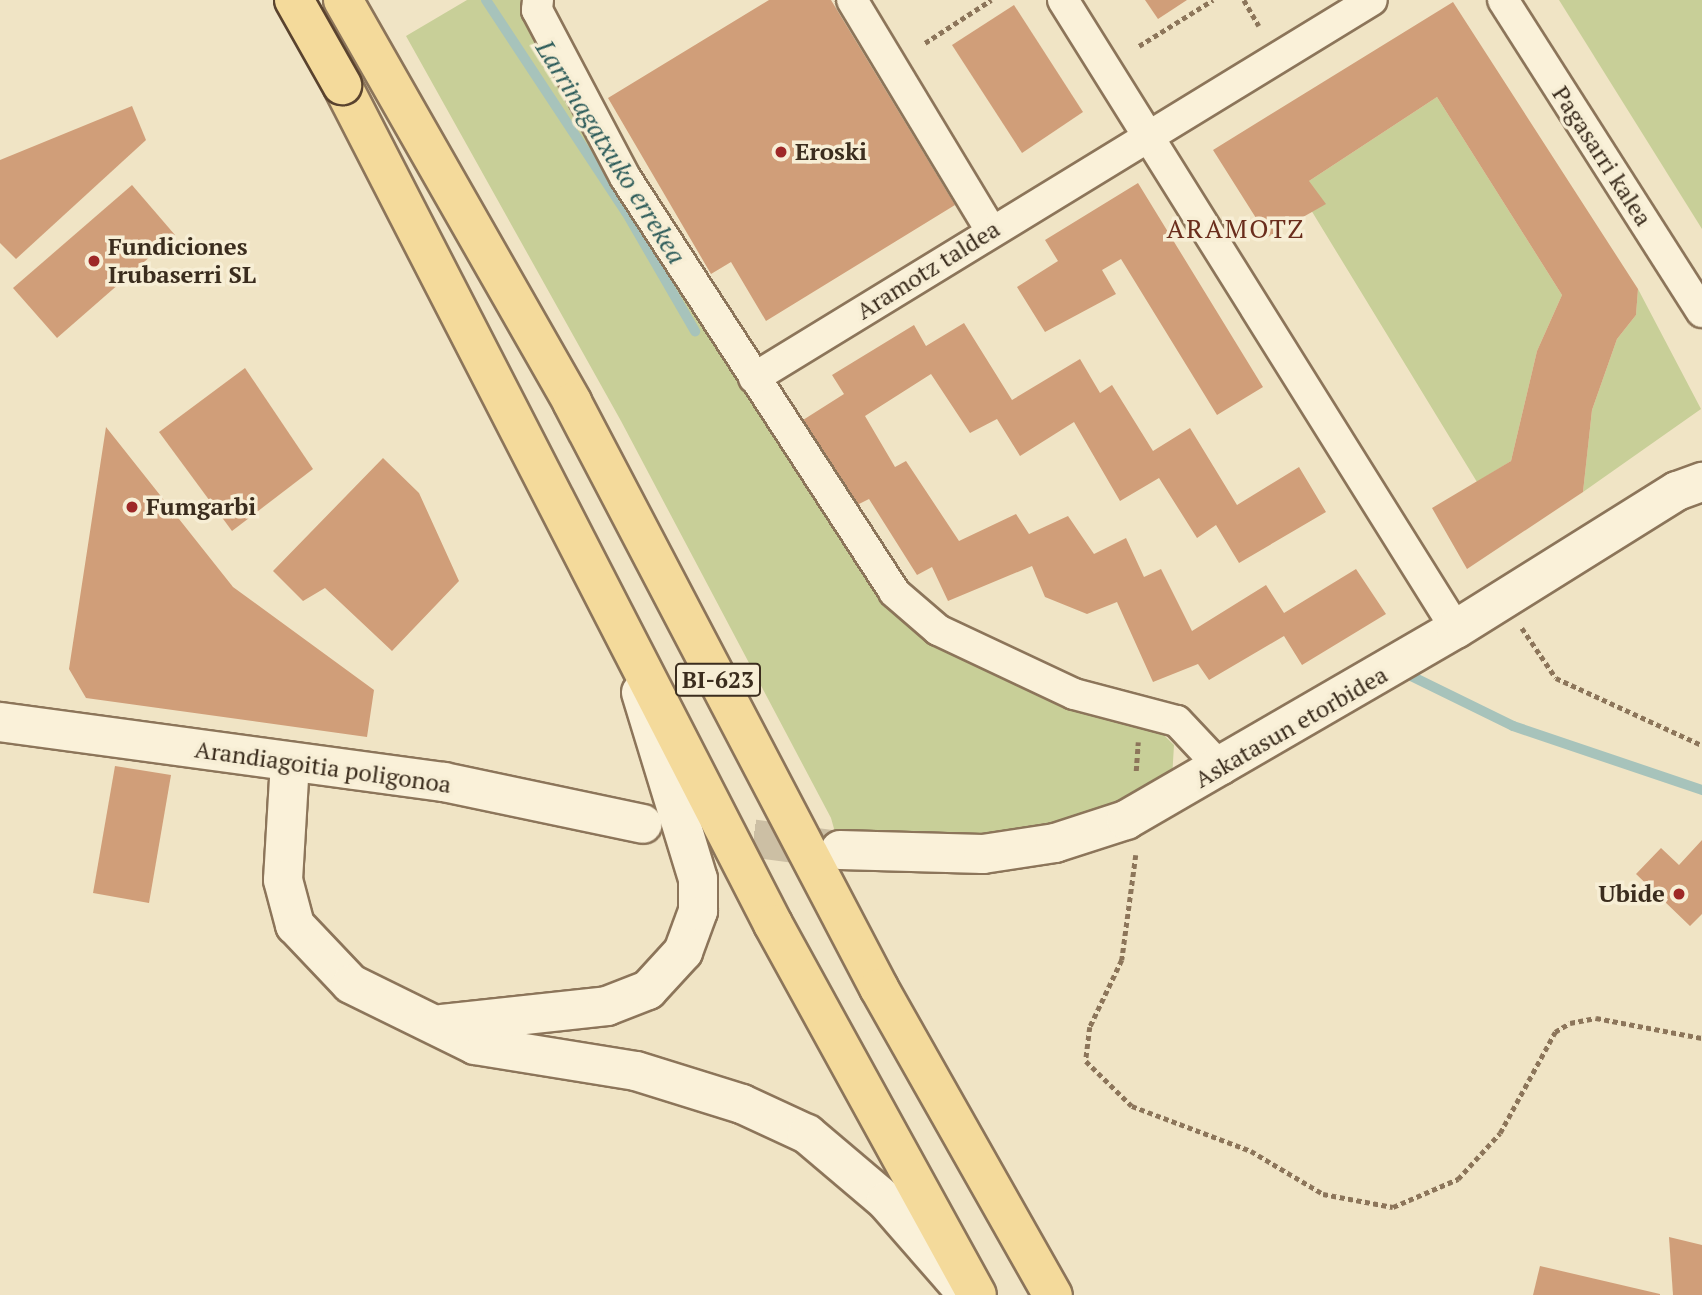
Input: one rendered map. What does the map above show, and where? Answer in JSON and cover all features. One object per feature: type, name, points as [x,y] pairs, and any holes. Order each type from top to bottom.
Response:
[{"type":"main road","name":"BI-623","points":[[294,0],[342,86],[794,964],[977,1295]]},
{"type":"main road","name":"BI-623","points":[[344,0],[572,402],[878,988],[1053,1295]]},
{"type":"street","points":[[538,0],[537,10],[625,177],[894,592],[929,623],[1074,694],[1177,722],[1222,769]]},
{"type":"street","points":[[852,0],[991,230]]},
{"type":"street","points":[[1063,0],[1148,135],[1471,620]]},
{"type":"street","name":"Aramotz taldea","points":[[754,378],[991,230],[1372,0]]},
{"type":"street","name":"Pagasarri kalea","points":[[1503,0],[1702,312]]},
{"type":"street","name":"Askatasun etorbidea","points":[[840,850],[984,854],[1055,843],[1126,820],[1222,769],[1471,620],[1677,491],[1702,482]]},
{"type":"street","points":[[442,1024],[607,1006],[648,990],[683,952],[698,911],[694,853],[618,620]]},
{"type":"street","name":"Arandiagoitia poligonoa","points":[[0,722],[444,782],[643,824]]},
{"type":"street","points":[[290,762],[283,880],[295,925],[351,984],[400,1012],[442,1024],[475,1045],[517,1056],[636,1071],[693,1086],[807,1134],[886,1201],[968,1295]]},
{"type":"path","points":[[925,43],[991,0]]},
{"type":"path","points":[[1139,46],[1213,0]]},
{"type":"path","points":[[1244,0],[1259,26]]},
{"type":"path","points":[[1471,620],[1496,627],[1514,616],[1556,678],[1584,696],[1702,745]]},
{"type":"path","points":[[1140,712],[1126,820],[1136,856],[1135,897],[1122,960],[1084,1043],[1086,1061],[1132,1106],[1251,1151],[1324,1194],[1393,1207],[1458,1179],[1500,1133],[1555,1032],[1570,1023],[1596,1018],[1702,1038]]},
{"type":"green space","points":[[467,0],[531,0],[894,592],[1140,712],[1174,745],[1171,796],[1126,820],[840,850],[831,818],[621,421],[406,36]]},
{"type":"green space","points":[[1559,0],[1702,0],[1702,229]]},
{"type":"green space","points":[[1437,97],[1562,295],[1537,351],[1511,461],[1477,482],[1311,210],[1309,181]]},
{"type":"green space","points":[[1638,289],[1701,409],[1583,492],[1592,410],[1617,339],[1636,315]]},
{"type":"building","name":"Eroski","points":[[769,0],[831,0],[955,205],[766,321],[731,262],[711,274],[608,98]]},
{"type":"building","points":[[1145,0],[1187,0],[1158,19]]},
{"type":"building","points":[[1453,2],[1638,289],[1636,315],[1617,339],[1592,410],[1583,492],[1467,569],[1432,508],[1511,461],[1537,351],[1562,295],[1437,97],[1309,181],[1326,204],[1268,237],[1213,150]]},
{"type":"building","points":[[1014,5],[1083,112],[1022,153],[952,45]]},
{"type":"building","points":[[132,106],[146,140],[16,259],[0,243],[0,160]]},
{"type":"building","points":[[1138,183],[1263,387],[1217,415],[1121,259],[1102,270],[1116,294],[1045,332],[1017,287],[1058,261],[1045,240]]},
{"type":"building","name":"Fundiciones Irubaserri SL","points":[[132,185],[175,235],[57,338],[13,288]]},
{"type":"building","points":[[964,323],[1012,400],[1080,359],[1100,393],[1112,385],[1153,451],[1190,428],[1237,505],[1299,467],[1326,512],[1239,563],[1216,525],[1197,538],[1159,478],[1120,501],[1074,422],[1020,456],[997,419],[970,433],[931,374],[865,416],[895,467],[906,461],[959,541],[1016,514],[1029,534],[1068,516],[1094,554],[1126,538],[1144,577],[1161,569],[1192,631],[1266,585],[1284,613],[1356,569],[1386,614],[1302,665],[1284,636],[1209,680],[1198,664],[1153,682],[1117,602],[1087,614],[1045,597],[1032,566],[948,601],[932,567],[917,575],[869,499],[853,507],[803,420],[844,394],[832,375],[914,325],[926,346]]},
{"type":"building","points":[[245,368],[313,469],[232,531],[159,432]]},
{"type":"building","name":"Fumgarbi","points":[[106,427],[233,587],[374,690],[367,737],[86,698],[69,669]]},
{"type":"building","points":[[383,458],[419,493],[459,581],[392,651],[325,588],[303,601],[273,571]]},
{"type":"building","points":[[115,766],[171,775],[149,903],[93,893]]},
{"type":"building","name":"Ubide","points":[[1702,840],[1702,914],[1690,926],[1636,874],[1661,848],[1679,865]]},
{"type":"building","points":[[1669,1237],[1702,1245],[1702,1295],[1673,1295]]},
{"type":"building","points":[[1540,1266],[1660,1294],[1660,1295],[1533,1295]]},
{"type":"waterway","name":"Larrinagatxuko errekea","points":[[486,0],[626,212],[695,331]]},
{"type":"waterway","name":"Larrinagatxuko errekea","points":[[1409,675],[1513,726],[1702,790]]},
{"type":"tunnel","points":[[697,831],[832,849]]},
{"type":"place","name":"Eroski","points":[[781,152]]},
{"type":"place","name":"Fundiciones Irubaserri SL","points":[[94,261]]},
{"type":"place","name":"Fumgarbi","points":[[132,507]]},
{"type":"place","name":"Ubide","points":[[1679,894]]},
{"type":"district","name":"ARAMOTZ","points":[[1236,229]]}]
